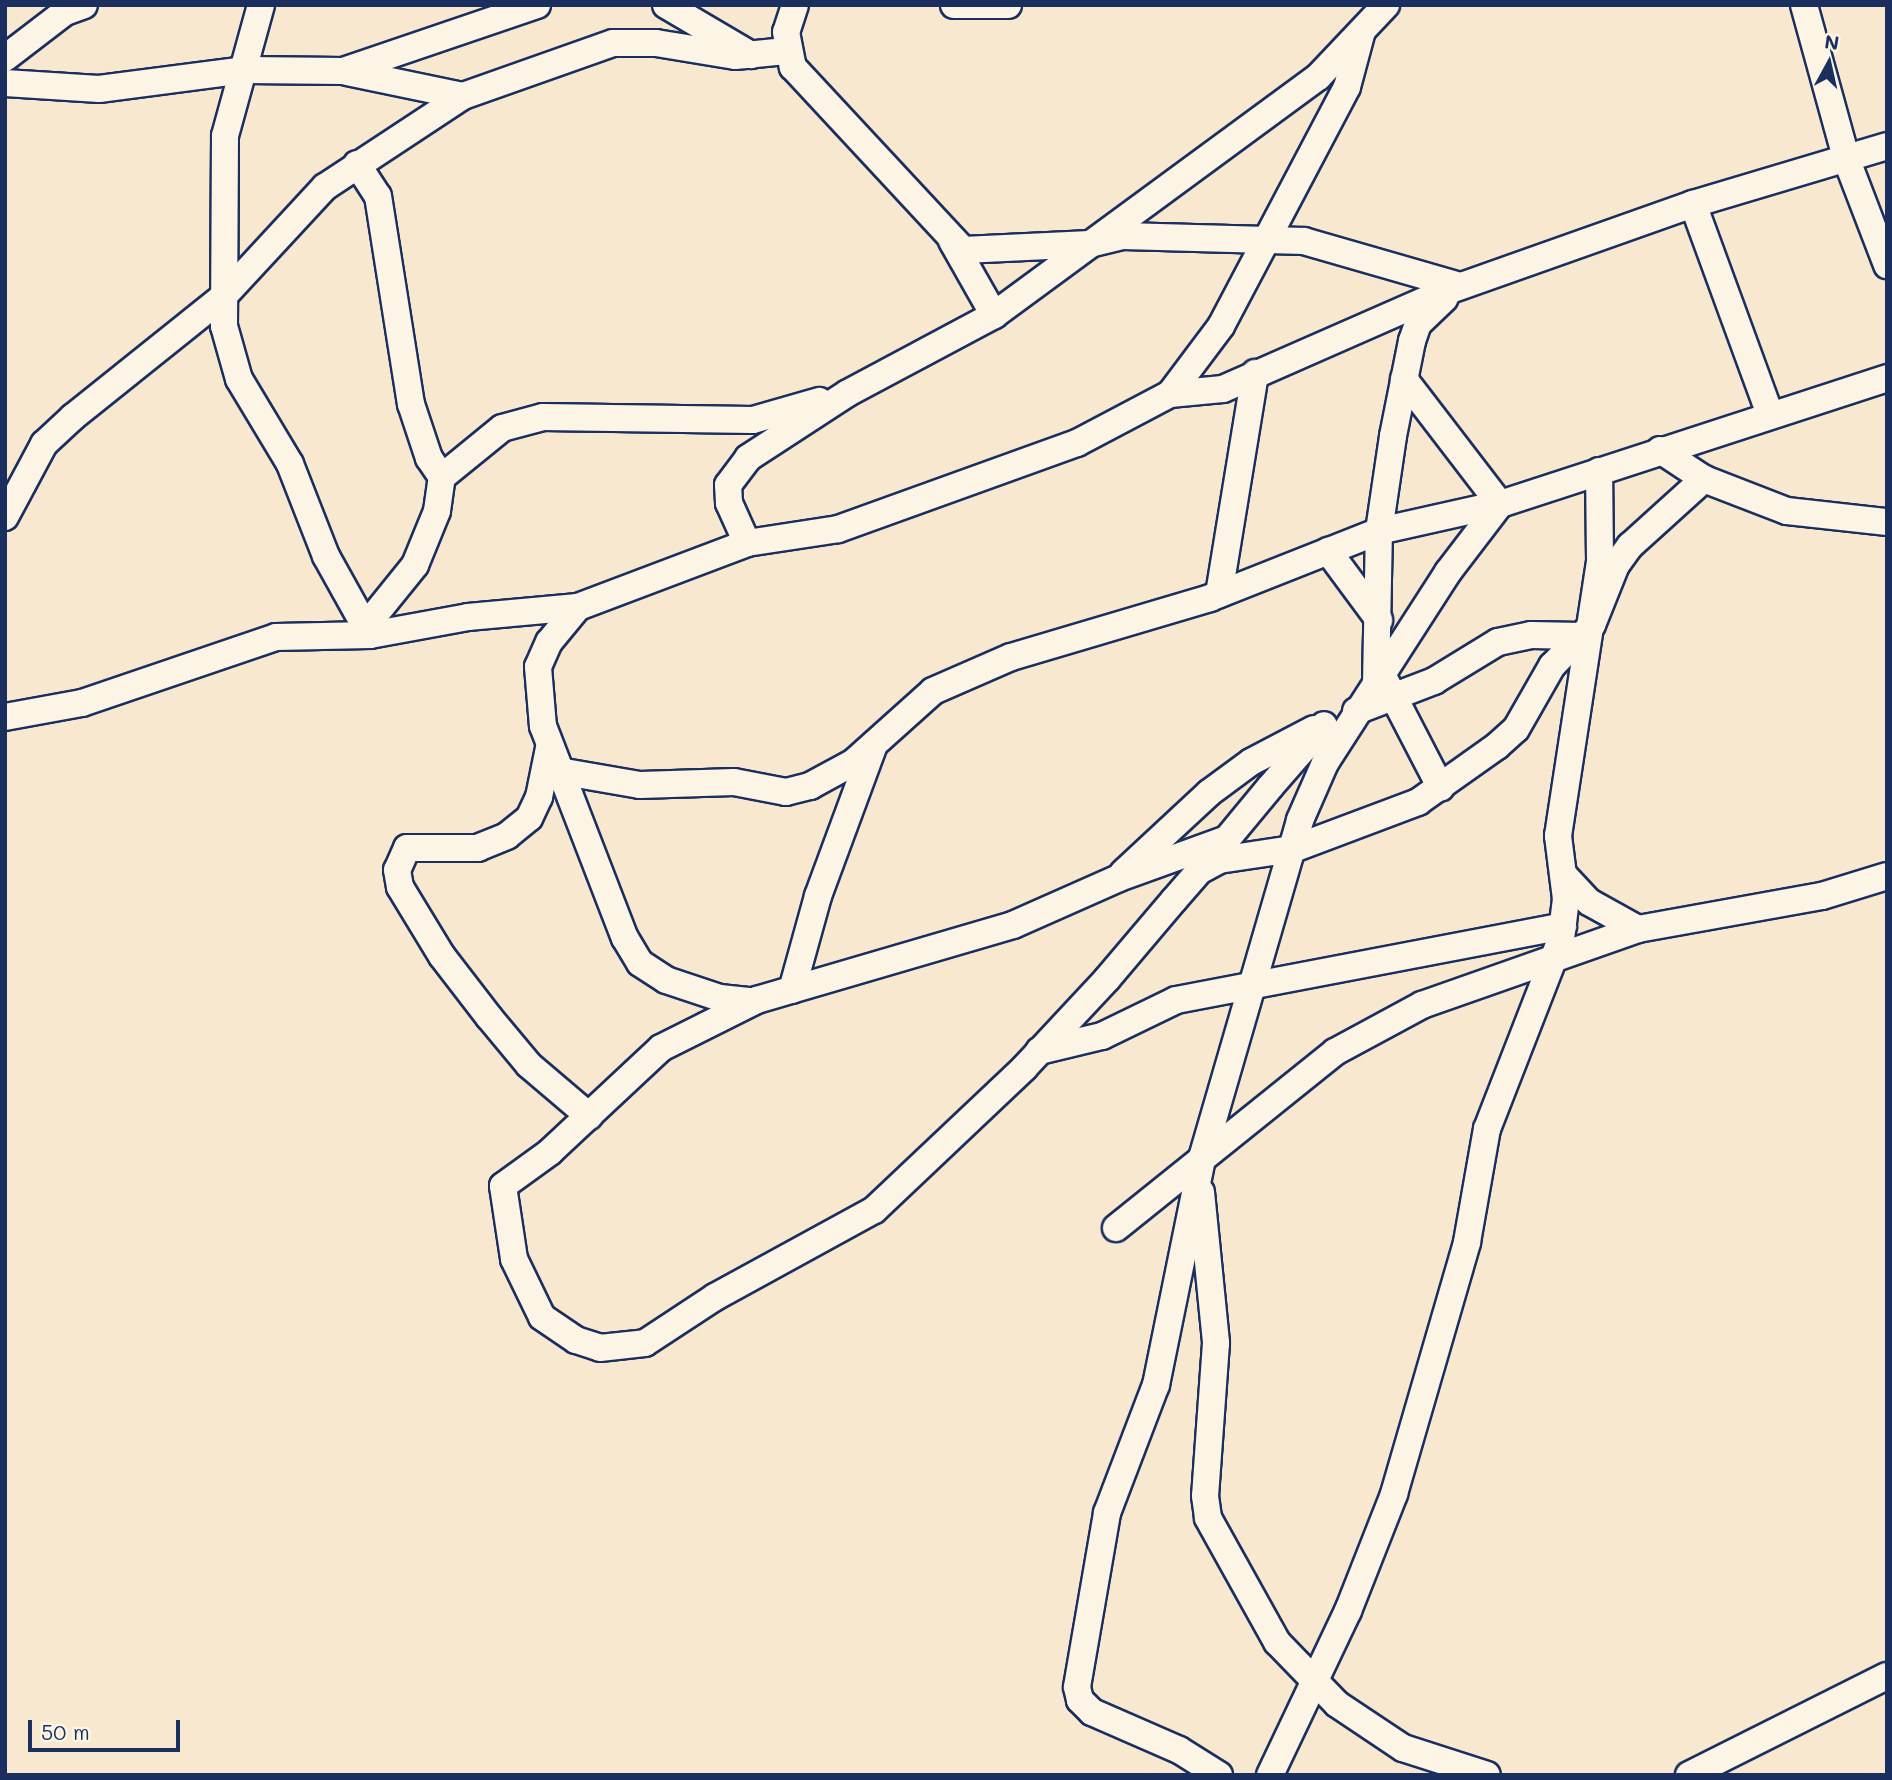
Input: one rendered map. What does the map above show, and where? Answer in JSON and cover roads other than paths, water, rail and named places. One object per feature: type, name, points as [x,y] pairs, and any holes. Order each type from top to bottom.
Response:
[{"type":"street","points":[[5,58],[65,12],[84,5]]},
{"type":"street","points":[[261,5],[223,159],[223,297],[227,346],[239,379],[290,464],[326,556],[368,631]]},
{"type":"street","points":[[343,71],[537,5]]},
{"type":"street","points":[[666,5],[751,55]]},
{"type":"street","points":[[795,5],[786,51],[804,83],[951,240],[977,277],[994,316]]},
{"type":"street","points":[[954,5],[1008,5]]},
{"type":"street","points":[[747,543],[729,503],[733,473],[848,393],[994,316],[1318,77],[1386,5]]},
{"type":"street","points":[[1804,5],[1846,158],[1887,265]]},
{"type":"street","points":[[1170,394],[1222,326],[1352,75],[1362,31]]},
{"type":"street","points":[[5,517],[44,444],[223,297],[325,187],[463,96],[613,43],[751,55],[786,51]]},
{"type":"street","points":[[5,83],[99,89],[246,70],[343,71],[463,96]]},
{"type":"street","points":[[5,717],[82,703],[265,639],[368,631],[468,617],[578,607],[747,543],[799,539],[878,516],[1077,443],[1170,394],[1223,388],[1461,286],[1693,204],[1887,146]]},
{"type":"street","points":[[357,164],[378,196],[411,404],[429,458],[442,477]]},
{"type":"street","points":[[1693,204],[1770,414]]},
{"type":"street","points":[[951,240],[977,253],[1090,244],[1124,236],[1266,238],[1335,246],[1461,286]]},
{"type":"street","points":[[1441,788],[1384,685],[1375,616],[1379,531],[1404,379],[1418,324],[1461,286]]},
{"type":"street","points":[[1219,594],[1255,373]]},
{"type":"street","points":[[554,759],[584,779],[640,785],[734,782],[786,792],[854,762],[951,681],[1219,594],[1379,531],[1500,504],[1887,378]]},
{"type":"street","points":[[1404,379],[1500,504]]},
{"type":"street","points":[[368,631],[415,565],[437,511],[442,477],[472,448],[512,423],[585,416],[753,419],[848,393]]},
{"type":"street","points":[[1660,450],[1704,478],[1787,511],[1887,522]]},
{"type":"street","points":[[1270,1775],[1394,1494],[1467,1242],[1487,1129],[1554,957],[1563,926],[1563,874],[1558,836],[1566,762],[1600,560],[1599,471]]},
{"type":"street","points":[[1198,872],[1219,860],[1293,849],[1418,802],[1509,737],[1552,666],[1587,630],[1623,555],[1704,478]]},
{"type":"street","points":[[1219,1775],[1179,1750],[1092,1712],[1077,1686],[1107,1513],[1156,1385],[1201,1169],[1313,787],[1359,710],[1384,685],[1402,648],[1448,572],[1500,504]]},
{"type":"street","points":[[1328,551],[1402,648]]},
{"type":"street","points":[[578,607],[549,642],[538,667],[554,759],[625,938],[640,963],[693,992],[757,1000]]},
{"type":"street","points":[[1384,685],[1450,673],[1498,642],[1531,635],[1587,630]]},
{"type":"street","points":[[1119,878],[1220,785],[1324,725],[1359,710]]},
{"type":"street","points":[[1227,839],[1119,878],[1013,925],[757,1000],[661,1048],[589,1116],[503,1186],[501,1197],[518,1271],[542,1317],[576,1340],[621,1350],[673,1329],[715,1297],[874,1210],[1039,1051],[1107,979],[1198,872],[1227,839],[1324,725]]},
{"type":"street","points":[[792,990],[818,896],[875,742]]},
{"type":"street","points":[[554,759],[529,818],[507,836],[478,848],[407,848],[397,870],[400,887],[442,956],[489,1017],[529,1065],[589,1116]]},
{"type":"street","points":[[1563,874],[1590,902],[1638,929]]},
{"type":"street","points":[[1116,1228],[1201,1169],[1335,1052],[1422,1005],[1638,929],[1822,896],[1887,876]]},
{"type":"street","points":[[1039,1051],[1092,1039],[1176,1000],[1563,926]]},
{"type":"street","points":[[1092,1039],[1107,979]]},
{"type":"street","points":[[1201,1169],[1216,1343],[1204,1508],[1277,1642],[1313,1682],[1403,1748],[1486,1775]]},
{"type":"street","points":[[1689,1775],[1887,1676]]}]
